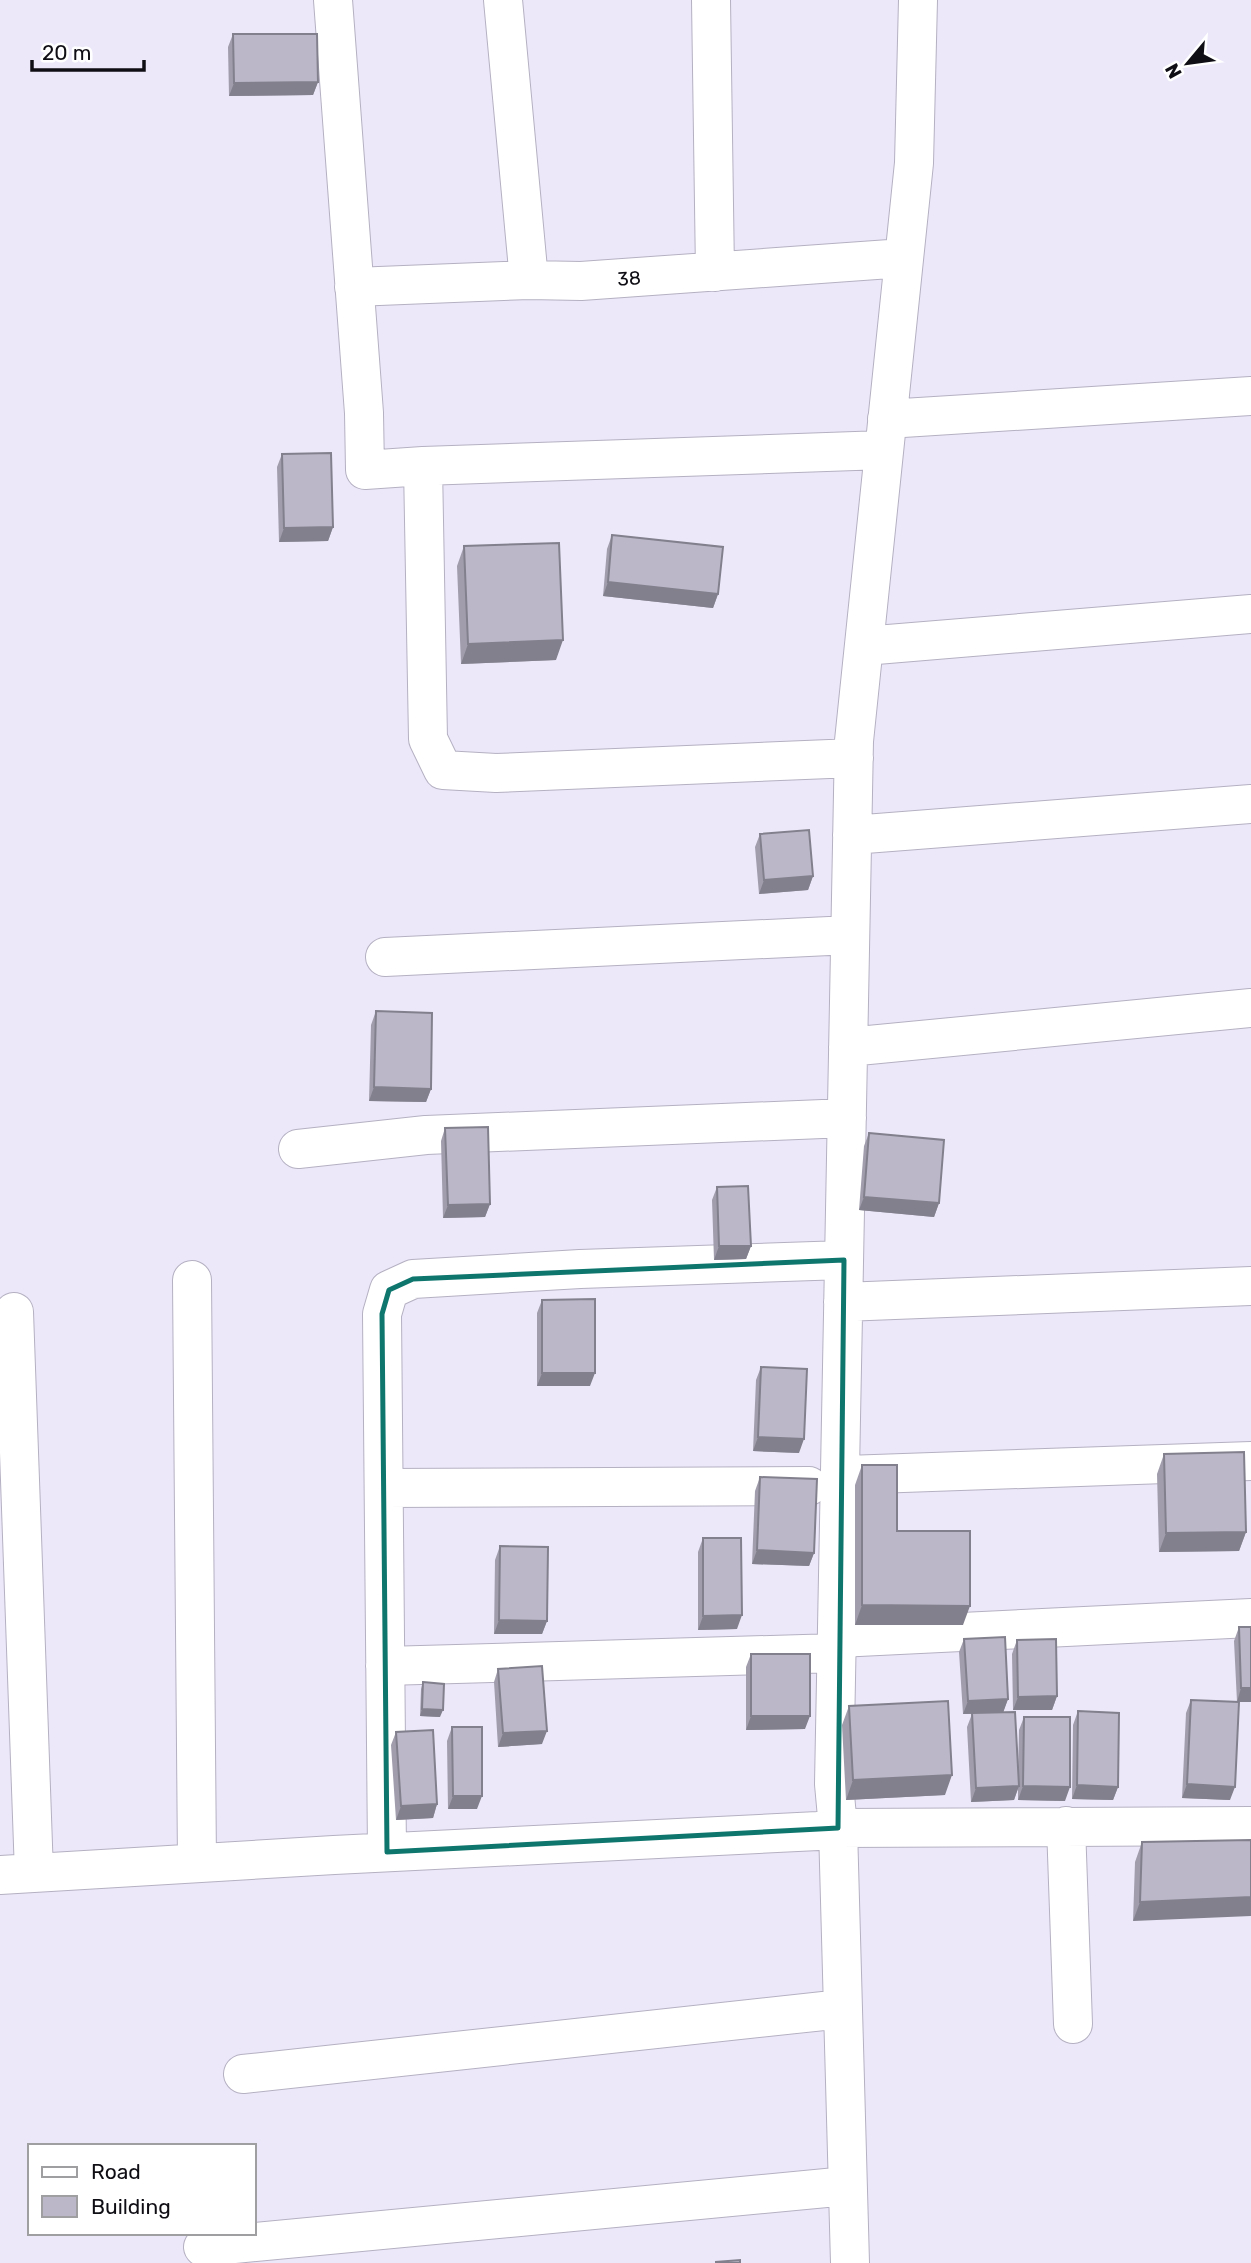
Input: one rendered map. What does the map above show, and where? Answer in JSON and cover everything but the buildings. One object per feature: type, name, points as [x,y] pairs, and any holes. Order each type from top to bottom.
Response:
[{"type":"street","points":[[333,0],[364,413],[365,470],[886,435],[1251,396]]},
{"type":"street","points":[[503,0],[529,280]]},
{"type":"street","points":[[711,0],[715,272]]},
{"type":"street","points":[[850,2263],[838,1828],[834,1784],[854,758],[914,163],[918,0]]},
{"type":"street","name":"38","points":[[354,287],[529,280],[581,281],[904,258]]},
{"type":"street","points":[[423,466],[428,739],[443,770],[496,773],[854,758]]},
{"type":"street","points":[[864,646],[1251,614]]},
{"type":"street","points":[[852,835],[1251,804]]},
{"type":"street","points":[[385,957],[850,936]]},
{"type":"street","points":[[848,1047],[1251,1008]]},
{"type":"street","points":[[298,1149],[426,1135],[848,1118]]},
{"type":"street","points":[[387,1852],[382,1314],[389,1290],[412,1279],[580,1269],[844,1260]]},
{"type":"street","points":[[192,1280],[197,1863]]},
{"type":"street","points":[[843,1302],[1251,1286]]},
{"type":"street","points":[[15,1312],[17,1874],[838,1828],[1251,1826]]},
{"type":"street","points":[[384,1488],[840,1480],[1251,1461]]},
{"type":"street","points":[[385,1666],[837,1645],[1251,1618]]},
{"type":"street","points":[[1066,1826],[1073,2024]]},
{"type":"street","points":[[243,2074],[842,2009]]},
{"type":"street","points":[[203,2247],[847,2186]]},
{"type":"highlighted area","points":[[844,1260],[838,1828],[387,1852],[382,1314],[389,1290],[413,1279]]}]
